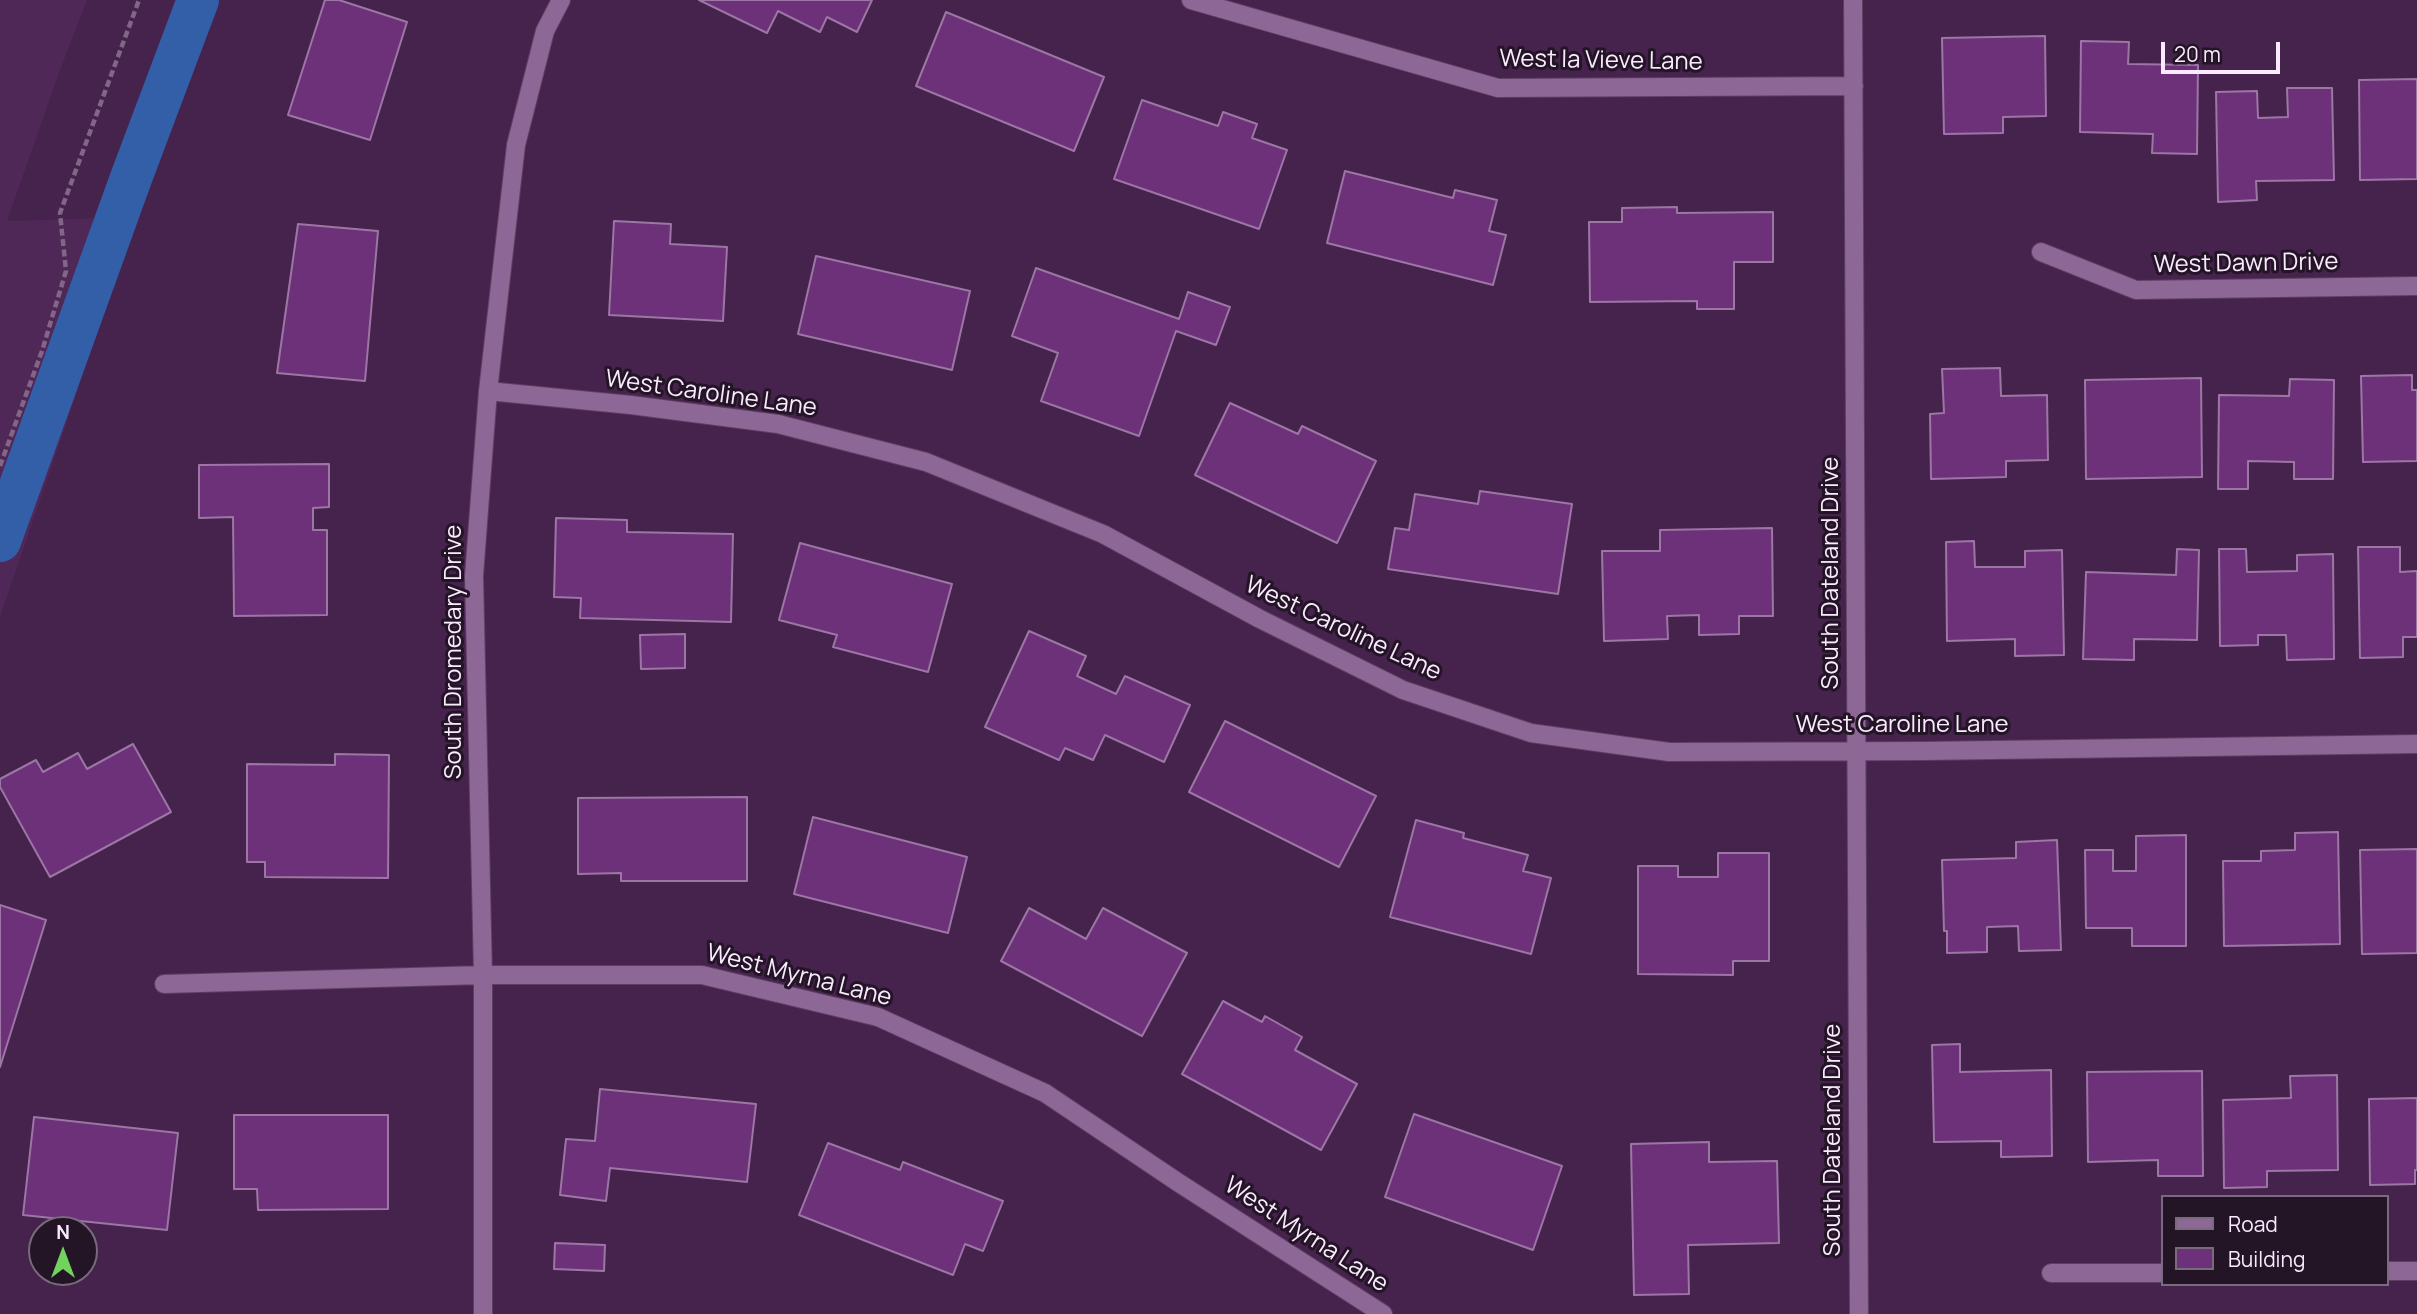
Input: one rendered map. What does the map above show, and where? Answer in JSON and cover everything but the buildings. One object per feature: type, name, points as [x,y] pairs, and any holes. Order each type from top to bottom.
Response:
[{"type":"street","name":"South Dromedary Drive","points":[[483,1314],[483,975],[474,576],[488,391],[516,145],[545,31],[561,0]]},
{"type":"street","name":"West la Vieve Lane","points":[[1191,0],[1498,88],[1854,86]]},
{"type":"street","name":"South Dateland Drive","points":[[1853,0],[1859,1314]]},
{"type":"street","name":"West Dawn Drive","points":[[2041,253],[2136,290],[2417,286]]},
{"type":"street","name":"West Caroline Lane","points":[[488,391],[631,405],[778,424],[926,462],[1102,534],[1260,619],[1403,690],[1531,733],[1669,752],[2417,744]]},
{"type":"street","name":"West Myrna Lane","points":[[164,984],[483,975],[702,975],[878,1017],[1045,1093],[1383,1314]]},
{"type":"street","points":[[2389,1271],[2417,1271]]},
{"type":"street","points":[[2051,1273],[2162,1273]]},
{"type":"path","points":[[0,466],[42,351],[66,271],[60,213],[139,0]]},
{"type":"shaded area","points":[[0,0],[87,0],[7,221],[137,217],[0,617]]},
{"type":"waterway","points":[[0,541],[198,0]]}]
